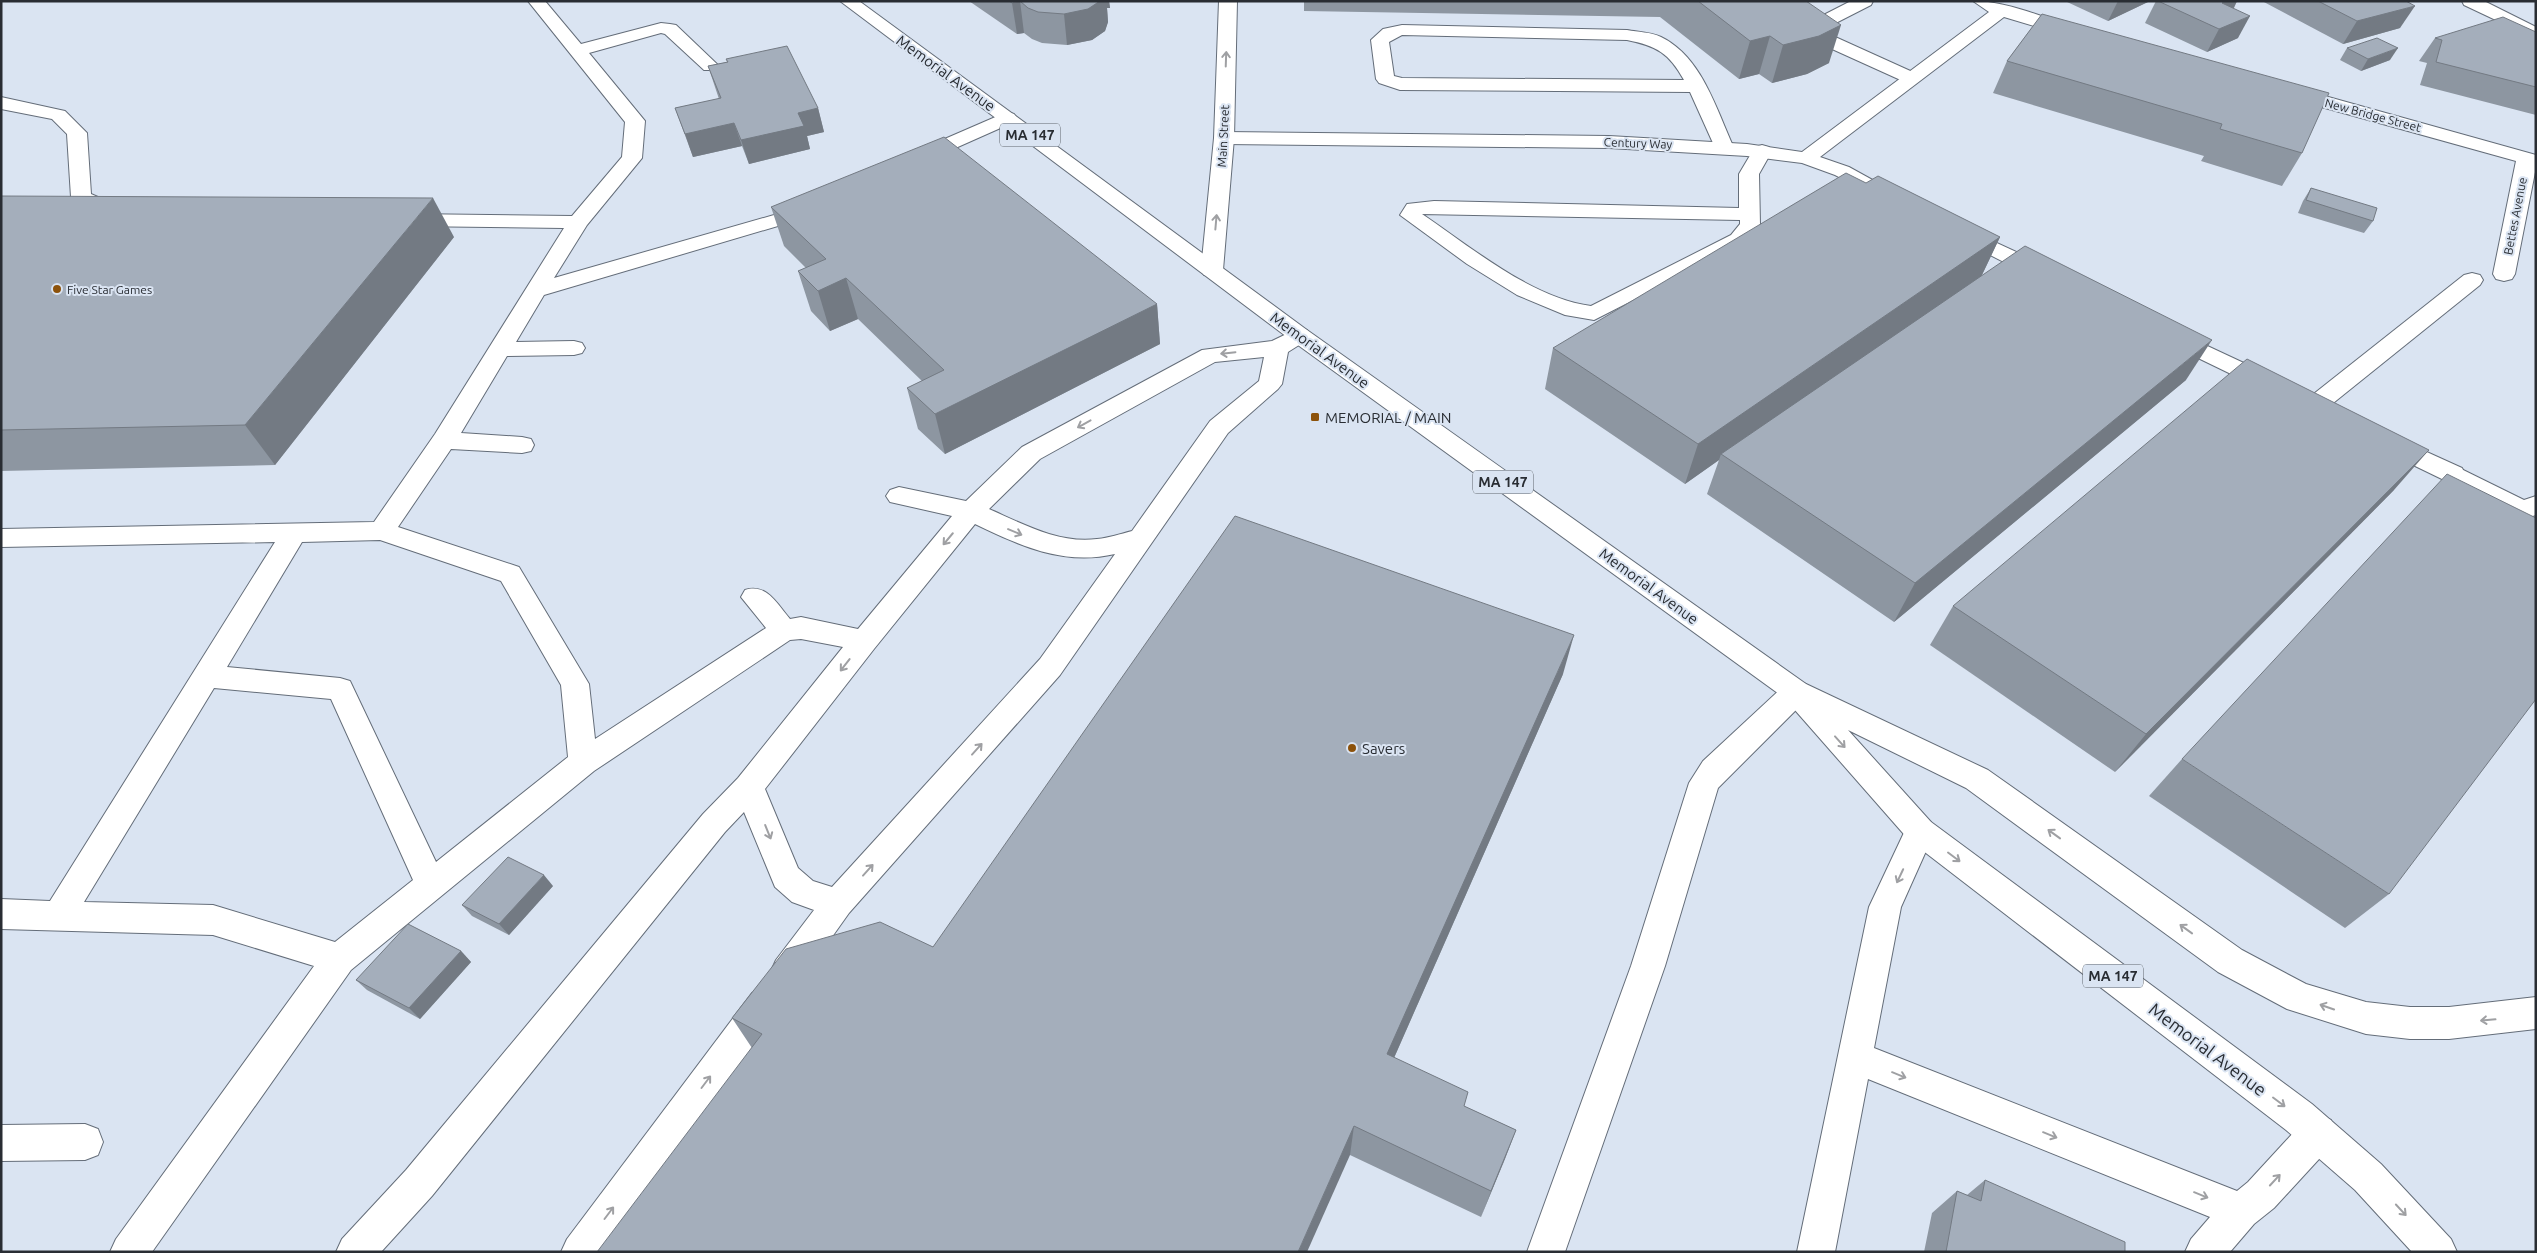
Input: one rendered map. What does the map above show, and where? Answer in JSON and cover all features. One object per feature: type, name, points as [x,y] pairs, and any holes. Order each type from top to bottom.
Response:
[{"type":"street","name":"Memorial Avenue","points":[[848,1],[1212,270],[1288,341],[1796,692],[1977,778],[2230,961],[2299,998],[2366,1018],[2410,1023],[2475,1021],[2536,1013]]},
{"type":"street","name":"Main Street","points":[[1212,270],[1224,138],[1228,1]]},
{"type":"street","points":[[1865,1],[1812,28],[1827,40],[1912,78]]},
{"type":"street","points":[[1981,1],[2001,11],[2092,39]]},
{"type":"street","points":[[2470,1],[2536,34]]},
{"type":"street","points":[[2496,13],[2511,1]]},
{"type":"street","points":[[381,531],[444,440],[578,222],[632,158],[635,121],[577,51],[544,4]]},
{"type":"street","points":[[1806,158],[2001,11]]},
{"type":"street","points":[[577,51],[661,28],[670,29],[710,66]]},
{"type":"street","points":[[1695,86],[1400,84],[1385,79],[1380,40],[1389,33],[1402,30],[1627,35],[1653,40],[1669,49],[1683,62],[1695,86],[1724,148]]},
{"type":"street","name":"New Bridge Street","points":[[2267,86],[2531,160]]},
{"type":"street","points":[[1,103],[58,115],[77,133],[82,197],[125,216],[135,216]]},
{"type":"street","points":[[903,165],[1007,118]]},
{"type":"street","name":"Century Way","points":[[1224,138],[1609,142],[1762,151],[1806,158],[1842,172],[1897,201]]},
{"type":"street","points":[[1750,214],[1434,207],[1414,208],[1410,215],[1532,295],[1577,313],[1594,313],[1738,239],[1750,225],[1750,214],[1749,174],[1762,151]]},
{"type":"street","name":"Bettes Avenue","points":[[2504,274],[2531,160]]},
{"type":"street","points":[[535,291],[781,219],[824,200]]},
{"type":"street","points":[[392,220],[578,222]]},
{"type":"street","points":[[1938,221],[2063,283]]},
{"type":"street","points":[[2153,327],[2307,403],[2472,280]]},
{"type":"street","points":[[355,1252],[419,1183],[714,823],[749,786],[864,640],[971,511],[1031,453],[1210,355],[1288,341]]},
{"type":"street","points":[[580,1252],[838,903],[1050,667],[1219,428],[1270,384],[1288,341]]},
{"type":"street","points":[[500,349],[574,348]]},
{"type":"street","points":[[2366,432],[2523,510],[2536,504]]},
{"type":"street","points":[[444,440],[522,445]]},
{"type":"street","points":[[899,496],[971,511],[1020,534],[1061,548],[1096,549],[1140,539]]},
{"type":"street","points":[[1,538],[381,531],[510,574],[575,684],[583,762]]},
{"type":"street","points":[[58,916],[294,534]]},
{"type":"street","points":[[755,597],[784,630]]},
{"type":"street","points":[[129,1252],[339,959],[583,762],[784,630],[801,628],[864,640]]},
{"type":"street","points":[[206,676],[340,689],[431,884]]},
{"type":"street","name":"Memorial Avenue","points":[[1796,692],[1920,832],[2318,1133],[2368,1177],[2438,1252]]},
{"type":"street","points":[[1546,1252],[1648,966],[1704,783],[1714,770],[1796,692]]},
{"type":"street","points":[[749,786],[786,877],[804,892],[838,903]]},
{"type":"street","points":[[1816,1252],[1885,907],[1920,832]]},
{"type":"street","points":[[1,914],[213,920],[339,959]]},
{"type":"street","points":[[1854,1056],[2241,1211]]},
{"type":"street","points":[[2204,1252],[2241,1211],[2261,1195],[2318,1133]]},
{"type":"street","points":[[1,1143],[85,1142]]},
{"type":"building","points":[[1020,1],[1100,1],[1088,9],[1064,14],[1038,12],[1028,8]]},
{"type":"building","points":[[1698,1],[1806,1],[1841,25],[1819,36],[1783,45],[1770,36],[1750,41]]},
{"type":"building","points":[[2158,1],[2226,1],[2222,3],[2250,16],[2219,29]]},
{"type":"building","points":[[2318,1],[2406,1],[2415,6],[2357,21]]},
{"type":"building","points":[[2042,14],[2329,93],[2302,153],[2220,129],[2222,124],[2007,61]]},
{"type":"building","points":[[2503,17],[2536,32],[2536,87],[2436,62],[2442,40],[2435,38]]},
{"type":"building","points":[[2377,38],[2398,48],[2368,59],[2347,48]]},
{"type":"building","points":[[787,46],[818,108],[798,113],[804,126],[741,140],[734,123],[685,134],[675,108],[721,98],[708,66],[728,62],[726,59]]},
{"type":"building","points":[[944,137],[1157,304],[935,414],[907,388],[944,370],[846,278],[818,291],[798,271],[826,259],[771,207]]},
{"type":"building","points":[[1846,173],[1866,183],[1878,176],[2000,237],[1698,444],[1553,348]]},
{"type":"building","points":[[2311,188],[2377,208],[2373,221],[2306,200]]},
{"type":"building","points":[[1,196],[433,198],[245,425],[1,430]]},
{"type":"building","points":[[2025,246],[2212,340],[1915,583],[1721,454]]},
{"type":"building","points":[[2247,359],[2429,450],[2146,734],[1953,606]]},
{"type":"building","points":[[2447,474],[2536,518],[2536,699],[2389,894],[2182,759]]},
{"type":"building","points":[[1235,516],[1574,635],[1387,1054],[1468,1092],[1464,1106],[1516,1130],[1491,1191],[1354,1126],[1298,1252],[597,1252],[762,1034],[732,1018],[786,949],[880,922],[933,947]]},
{"type":"building","points":[[508,857],[544,875],[499,924],[462,905]]},
{"type":"building","points":[[408,924],[461,951],[409,1008],[356,980]]},
{"type":"building","points":[[1985,1180],[2125,1242],[2125,1252],[1946,1252],[1957,1191],[1981,1201]]},
{"type":"place","name":"Five Star Games","points":[[57,289]]},
{"type":"place","name":"MEMORIAL / MAIN","points":[[1315,417]]},
{"type":"place","name":"Savers","points":[[1352,748]]}]
